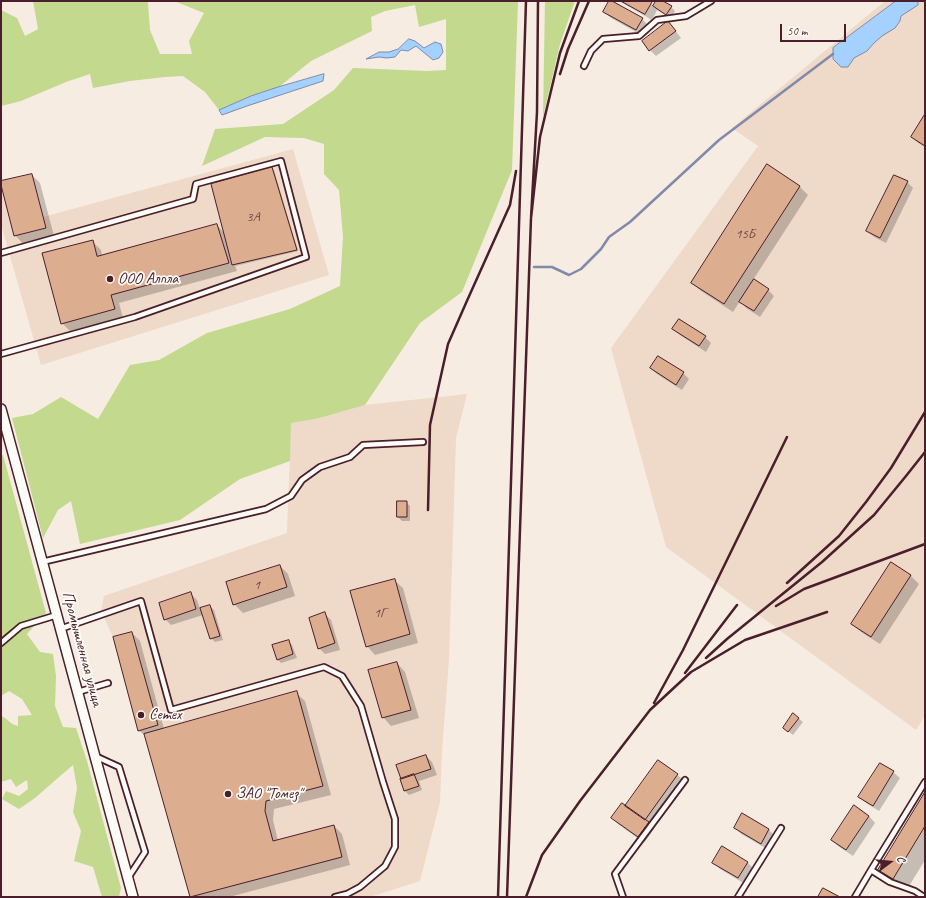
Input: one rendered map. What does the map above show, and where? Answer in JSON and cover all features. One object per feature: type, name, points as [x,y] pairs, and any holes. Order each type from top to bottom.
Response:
[{"type":"street","name":"Промышленная улица","points":[[1,409],[133,897]]},
{"type":"lane","points":[[584,66],[591,51],[603,39],[639,36],[657,20],[686,16],[708,2]]},
{"type":"lane","points":[[1,253],[193,199],[196,184],[281,161],[306,257],[135,317],[1,354]]},
{"type":"lane","points":[[42,562],[266,510],[291,496],[302,480],[320,467],[350,456],[363,445],[423,442]]},
{"type":"lane","points":[[60,629],[141,601],[171,710],[324,667],[342,676],[361,706],[395,819],[395,847],[385,866],[365,883],[347,894],[335,897]]},
{"type":"lane","points":[[1,643],[21,626],[57,615]]},
{"type":"lane","points":[[78,692],[108,683]]},
{"type":"lane","points":[[95,755],[119,767],[145,852],[128,878]]},
{"type":"lane","points":[[623,897],[615,874],[685,780]]},
{"type":"lane","points":[[855,897],[925,782]]},
{"type":"lane","points":[[738,897],[780,828]]},
{"type":"lane","points":[[871,870],[890,882],[915,891],[924,897]]},
{"type":"shaded area","points":[[885,1],[925,1],[925,715],[916,730],[666,547],[611,348],[758,146],[732,128]]},
{"type":"shaded area","points":[[293,149],[329,275],[41,365],[1,224],[1,181],[32,174],[43,217]]},
{"type":"shaded area","points":[[467,394],[456,438],[449,659],[442,751],[440,802],[420,881],[370,897],[190,897],[144,734],[138,731],[113,637],[101,611],[104,596],[287,533],[291,423],[316,419],[365,405]]},
{"type":"green space","points":[[33,1],[147,1],[150,30],[160,54],[192,54],[189,41],[204,13],[174,1],[518,1],[512,170],[462,292],[420,323],[365,405],[316,419],[291,423],[290,461],[240,479],[180,520],[80,544],[71,501],[58,510],[43,538],[12,418],[33,414],[61,397],[98,419],[130,365],[159,360],[207,333],[290,309],[340,286],[343,237],[339,190],[324,174],[324,144],[304,138],[265,137],[202,166],[215,129],[283,124],[334,90],[353,68],[427,71],[446,70],[446,19],[419,27],[415,5],[385,11],[371,17],[372,31],[311,61],[279,87],[251,96],[219,110],[205,92],[183,76],[130,81],[93,88],[90,74],[66,82],[21,101],[1,106],[1,10],[17,18],[25,36],[38,29]]},
{"type":"green space","points":[[545,1],[575,1],[560,44],[543,117]]},
{"type":"green space","points":[[3,455],[46,613],[27,634],[40,652],[53,654],[56,676],[55,706],[63,727],[76,728],[87,761],[121,888],[119,897],[102,897],[93,867],[74,861],[81,831],[73,812],[77,788],[73,765],[35,798],[19,809],[2,799],[6,791],[19,796],[28,789],[27,780],[16,787],[11,779],[1,782],[1,716],[18,726],[18,716],[32,715],[22,699],[9,691],[1,696],[1,456]]},
{"type":"water","points":[[896,1],[918,1],[918,5],[901,16],[900,21],[895,28],[882,36],[867,51],[854,58],[848,67],[841,67],[833,59],[833,48]]},
{"type":"water","points":[[409,39],[415,41],[424,48],[435,42],[441,44],[443,52],[439,58],[433,60],[416,46],[408,51],[401,50],[395,57],[366,59],[379,52],[389,52],[398,49]]},
{"type":"water","points":[[324,74],[323,81],[222,115],[219,110],[251,96]]},
{"type":"building","points":[[609,1],[612,1],[643,18],[636,30],[603,12]]},
{"type":"building","points":[[621,1],[650,1],[652,2],[645,14]]},
{"type":"building","points":[[656,1],[663,1],[672,6],[666,15],[653,6]]},
{"type":"building","points":[[668,21],[676,31],[649,51],[642,41]]},
{"type":"building","points":[[925,114],[925,146],[911,137]]},
{"type":"building","points":[[767,164],[800,186],[724,304],[691,283]]},
{"type":"building","points":[[272,167],[297,250],[232,265],[211,184]]},
{"type":"building","points":[[32,174],[46,228],[14,236],[1,181]]},
{"type":"building","points":[[894,175],[908,181],[880,238],[866,231]]},
{"type":"building","name":"ООО Алпла","points":[[217,224],[229,263],[111,295],[115,309],[61,324],[42,253],[93,240],[97,256]]},
{"type":"building","points":[[754,279],[769,289],[754,311],[739,302]]},
{"type":"building","points":[[679,319],[706,336],[699,346],[672,329]]},
{"type":"building","points":[[658,356],[684,372],[676,385],[650,368]]},
{"type":"building","points":[[397,501],[407,501],[407,517],[397,517]]},
{"type":"building","points":[[891,562],[911,575],[871,637],[851,624]]},
{"type":"building","points":[[280,565],[287,587],[233,605],[226,582]]},
{"type":"building","points":[[395,579],[410,634],[366,647],[350,591]]},
{"type":"building","points":[[191,592],[196,609],[164,620],[159,603]]},
{"type":"building","points":[[210,605],[220,636],[210,639],[200,608]]},
{"type":"building","points":[[325,612],[335,643],[318,649],[309,618]]},
{"type":"building","points":[[132,632],[158,725],[138,731],[113,637]]},
{"type":"building","points":[[289,640],[293,654],[277,660],[272,645]]},
{"type":"building","points":[[397,662],[411,710],[382,718],[368,670]]},
{"type":"building","name":"ЗАО \"Томез\"","points":[[297,691],[323,786],[266,801],[265,811],[273,841],[334,825],[342,857],[190,897],[144,734]]},
{"type":"building","points":[[793,713],[799,718],[788,732],[783,728]]},
{"type":"building","points":[[426,755],[431,769],[401,779],[396,765]]},
{"type":"building","points":[[658,760],[678,774],[645,820],[625,806]]},
{"type":"building","points":[[880,763],[894,771],[873,806],[858,797]]},
{"type":"building","points":[[414,774],[419,786],[404,791],[400,779]]},
{"type":"building","points":[[925,792],[925,826],[893,879],[878,870]]},
{"type":"building","points":[[622,803],[649,822],[638,837],[611,818]]},
{"type":"building","points":[[854,805],[869,816],[846,850],[831,840]]},
{"type":"building","points":[[742,813],[769,829],[761,844],[734,828]]},
{"type":"building","points":[[722,846],[748,862],[738,878],[712,863]]},
{"type":"building","points":[[823,888],[840,897],[818,897]]},
{"type":"waterway","points":[[534,267],[552,267],[569,275],[581,269],[601,249],[609,237],[630,222],[719,140],[833,54]]},
{"type":"railway","points":[[498,897],[526,1]]},
{"type":"railway","points":[[538,1],[537,112],[531,218],[540,137],[560,53],[579,1]]},
{"type":"railway","points":[[560,74],[568,49],[589,1]]},
{"type":"railway","points":[[428,510],[430,425],[448,344],[510,205],[516,171]]},
{"type":"railway","points":[[507,897],[531,218]]},
{"type":"railway","points":[[787,583],[839,536],[891,468],[925,412]]},
{"type":"railway","points":[[654,703],[683,650],[787,437]]},
{"type":"railway","points":[[706,658],[727,639],[822,562],[874,515],[925,452]]},
{"type":"railway","points":[[776,606],[804,589],[925,544]]},
{"type":"railway","points":[[685,673],[737,605]]},
{"type":"railway","points":[[526,897],[542,855],[580,801],[650,710],[691,672],[745,640],[827,612]]},
{"type":"place","name":"ООО Алпла","points":[[110,279]]},
{"type":"place","name":"Cemex","points":[[141,715]]},
{"type":"place","name":"ЗАО \"Томез\"","points":[[228,794]]}]
